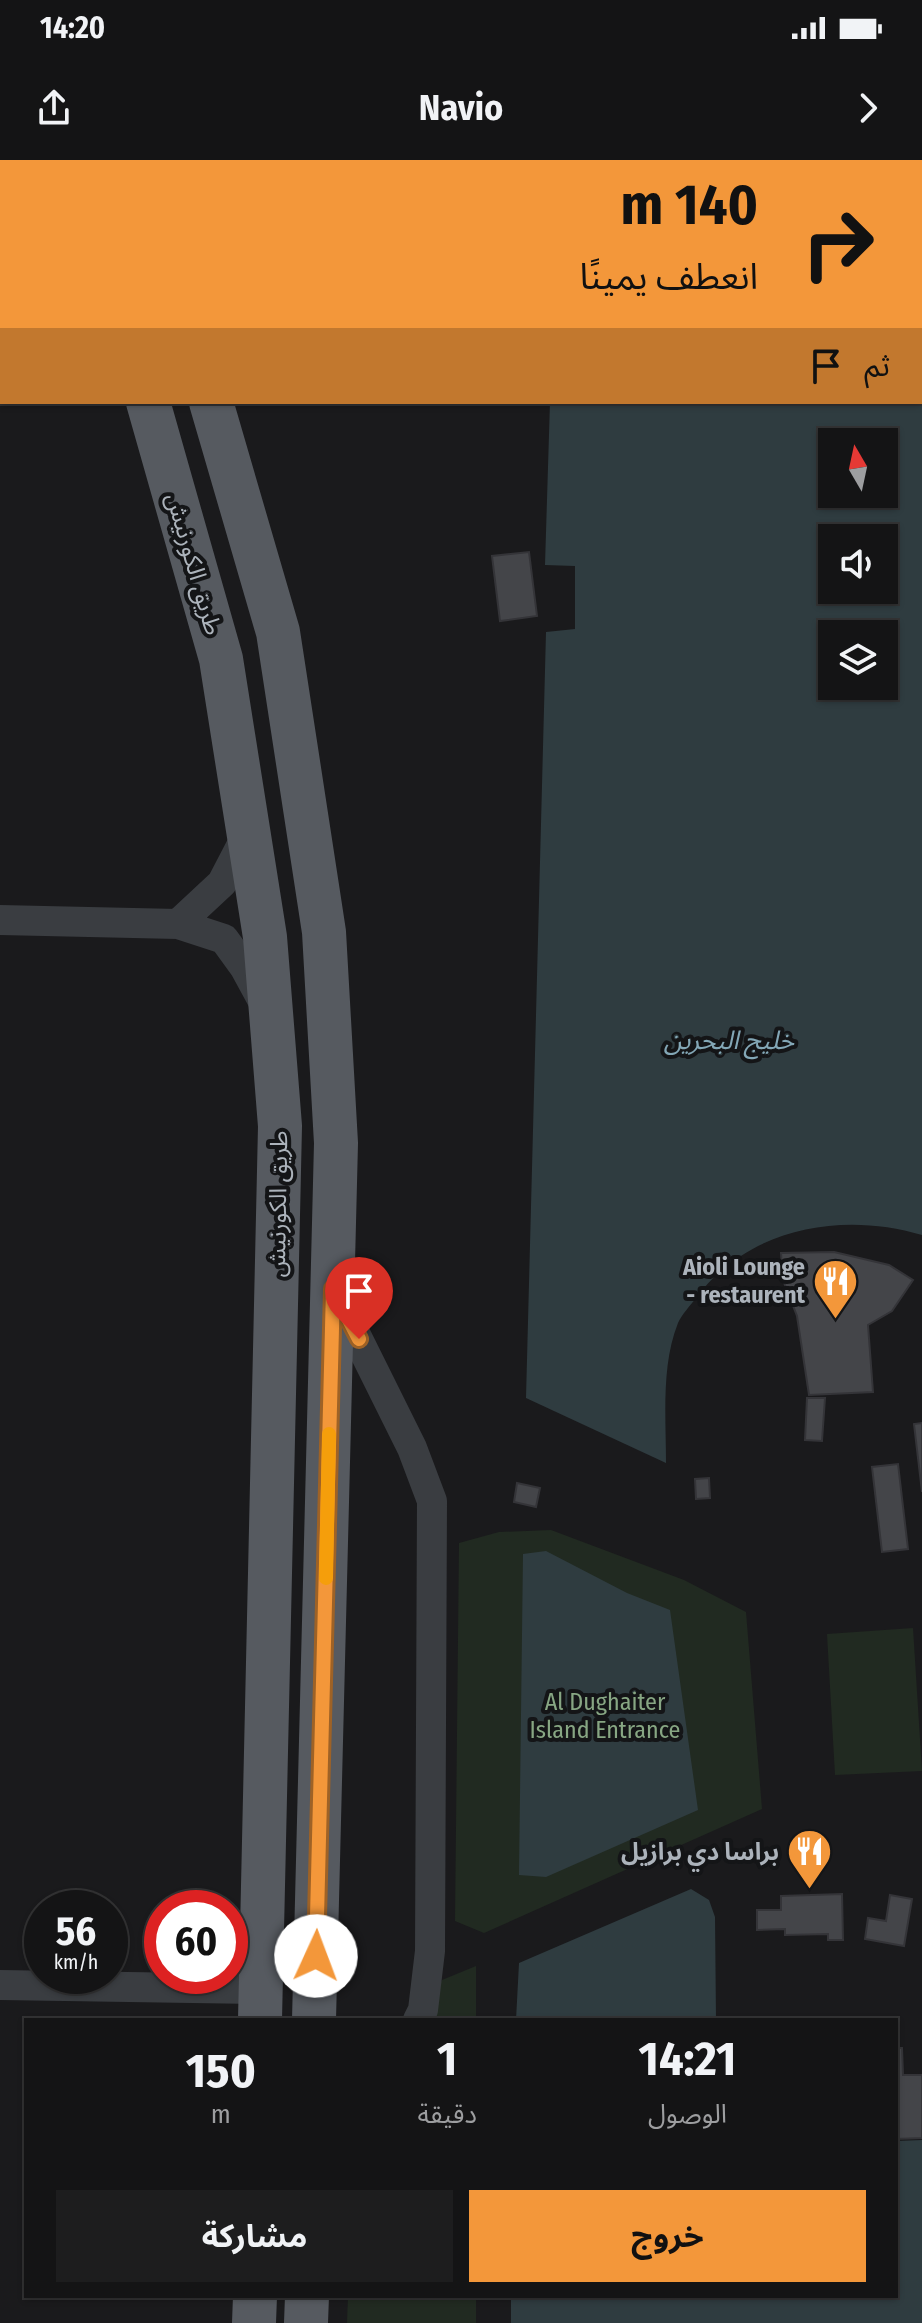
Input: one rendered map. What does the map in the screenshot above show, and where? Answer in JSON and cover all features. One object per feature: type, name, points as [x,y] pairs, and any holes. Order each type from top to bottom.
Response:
[{"type":"main road","name":"طريق الكورنيش","points":[[149,404],[221,659],[265,937],[280,1126],[261,2004]]},
{"type":"main road","points":[[212,404],[278,632],[324,932],[336,1143],[314,2018]]},
{"type":"main road","points":[[254,2323],[255,2298]]},
{"type":"main road","points":[[306,2323],[307,2298]]},
{"type":"street","points":[[178,924],[222,883],[249,831]]},
{"type":"street","points":[[0,920],[178,924],[224,939],[245,968],[272,1019]]},
{"type":"street","points":[[333,1289],[412,1448],[432,1501],[430,1951],[423,2010],[419,2018]]},
{"type":"street","points":[[0,1985],[261,2004]]},
{"type":"green space","name":"Al Dughaiter Island Entrance","points":[[551,1530],[684,1580],[746,1612],[762,1809],[484,1933],[455,1921],[459,1543],[499,1532]]},
{"type":"green space","points":[[913,1628],[922,1771],[835,1775],[827,1634]]},
{"type":"green space","points":[[476,1966],[476,2018],[423,2018],[442,1980]]},
{"type":"green space","points":[[348,2298],[476,2298],[476,2323],[347,2323]]},
{"type":"water","name":"خليج البحرين","points":[[550,404],[922,404],[922,1235],[860,1225],[798,1231],[742,1255],[717,1274],[682,1316],[673,1339],[666,1392],[666,1463],[526,1398],[546,632],[575,629],[575,566],[545,565]]},
{"type":"water","points":[[546,1551],[627,1593],[670,1610],[698,1810],[546,1877],[519,1875],[523,1554]]},
{"type":"water","points":[[691,1889],[709,1900],[715,1917],[716,2018],[516,2018],[519,1963]]},
{"type":"water","points":[[922,2140],[922,2323],[511,2323],[511,2298],[898,2298],[898,2141]]},
{"type":"building","points":[[529,552],[537,616],[500,621],[492,556]]},
{"type":"building","name":"Aioli Lounge - restaurent","points":[[834,1252],[889,1265],[913,1280],[892,1311],[868,1325],[873,1392],[809,1395],[797,1316],[783,1280],[781,1253]]},
{"type":"building","points":[[807,1398],[825,1398],[822,1441],[805,1440]]},
{"type":"building","points":[[922,1423],[922,1492],[914,1424]]},
{"type":"building","points":[[898,1464],[908,1549],[882,1552],[872,1467]]},
{"type":"building","points":[[709,1478],[710,1498],[696,1499],[695,1479]]},
{"type":"building","points":[[517,1483],[540,1488],[536,1507],[514,1502]]},
{"type":"building","points":[[842,1894],[843,1940],[828,1940],[828,1934],[785,1935],[785,1929],[757,1930],[757,1910],[781,1910],[781,1896]]},
{"type":"building","points":[[890,1895],[912,1899],[904,1946],[865,1939],[868,1918],[886,1921]]},
{"type":"building","points":[[898,2048],[902,2048],[903,2075],[922,2075],[922,2138],[898,2139]]},
{"type":"slow traffic","points":[[326,1578],[329,1434]]},
{"type":"place","name":"Aioli Lounge - restaurent","points":[[836,1320]]},
{"type":"place","name":"براسا دي برازيل","points":[[810,1891]]},
{"type":"route","points":[[316,1956],[333,1289],[359,1339]]}]
